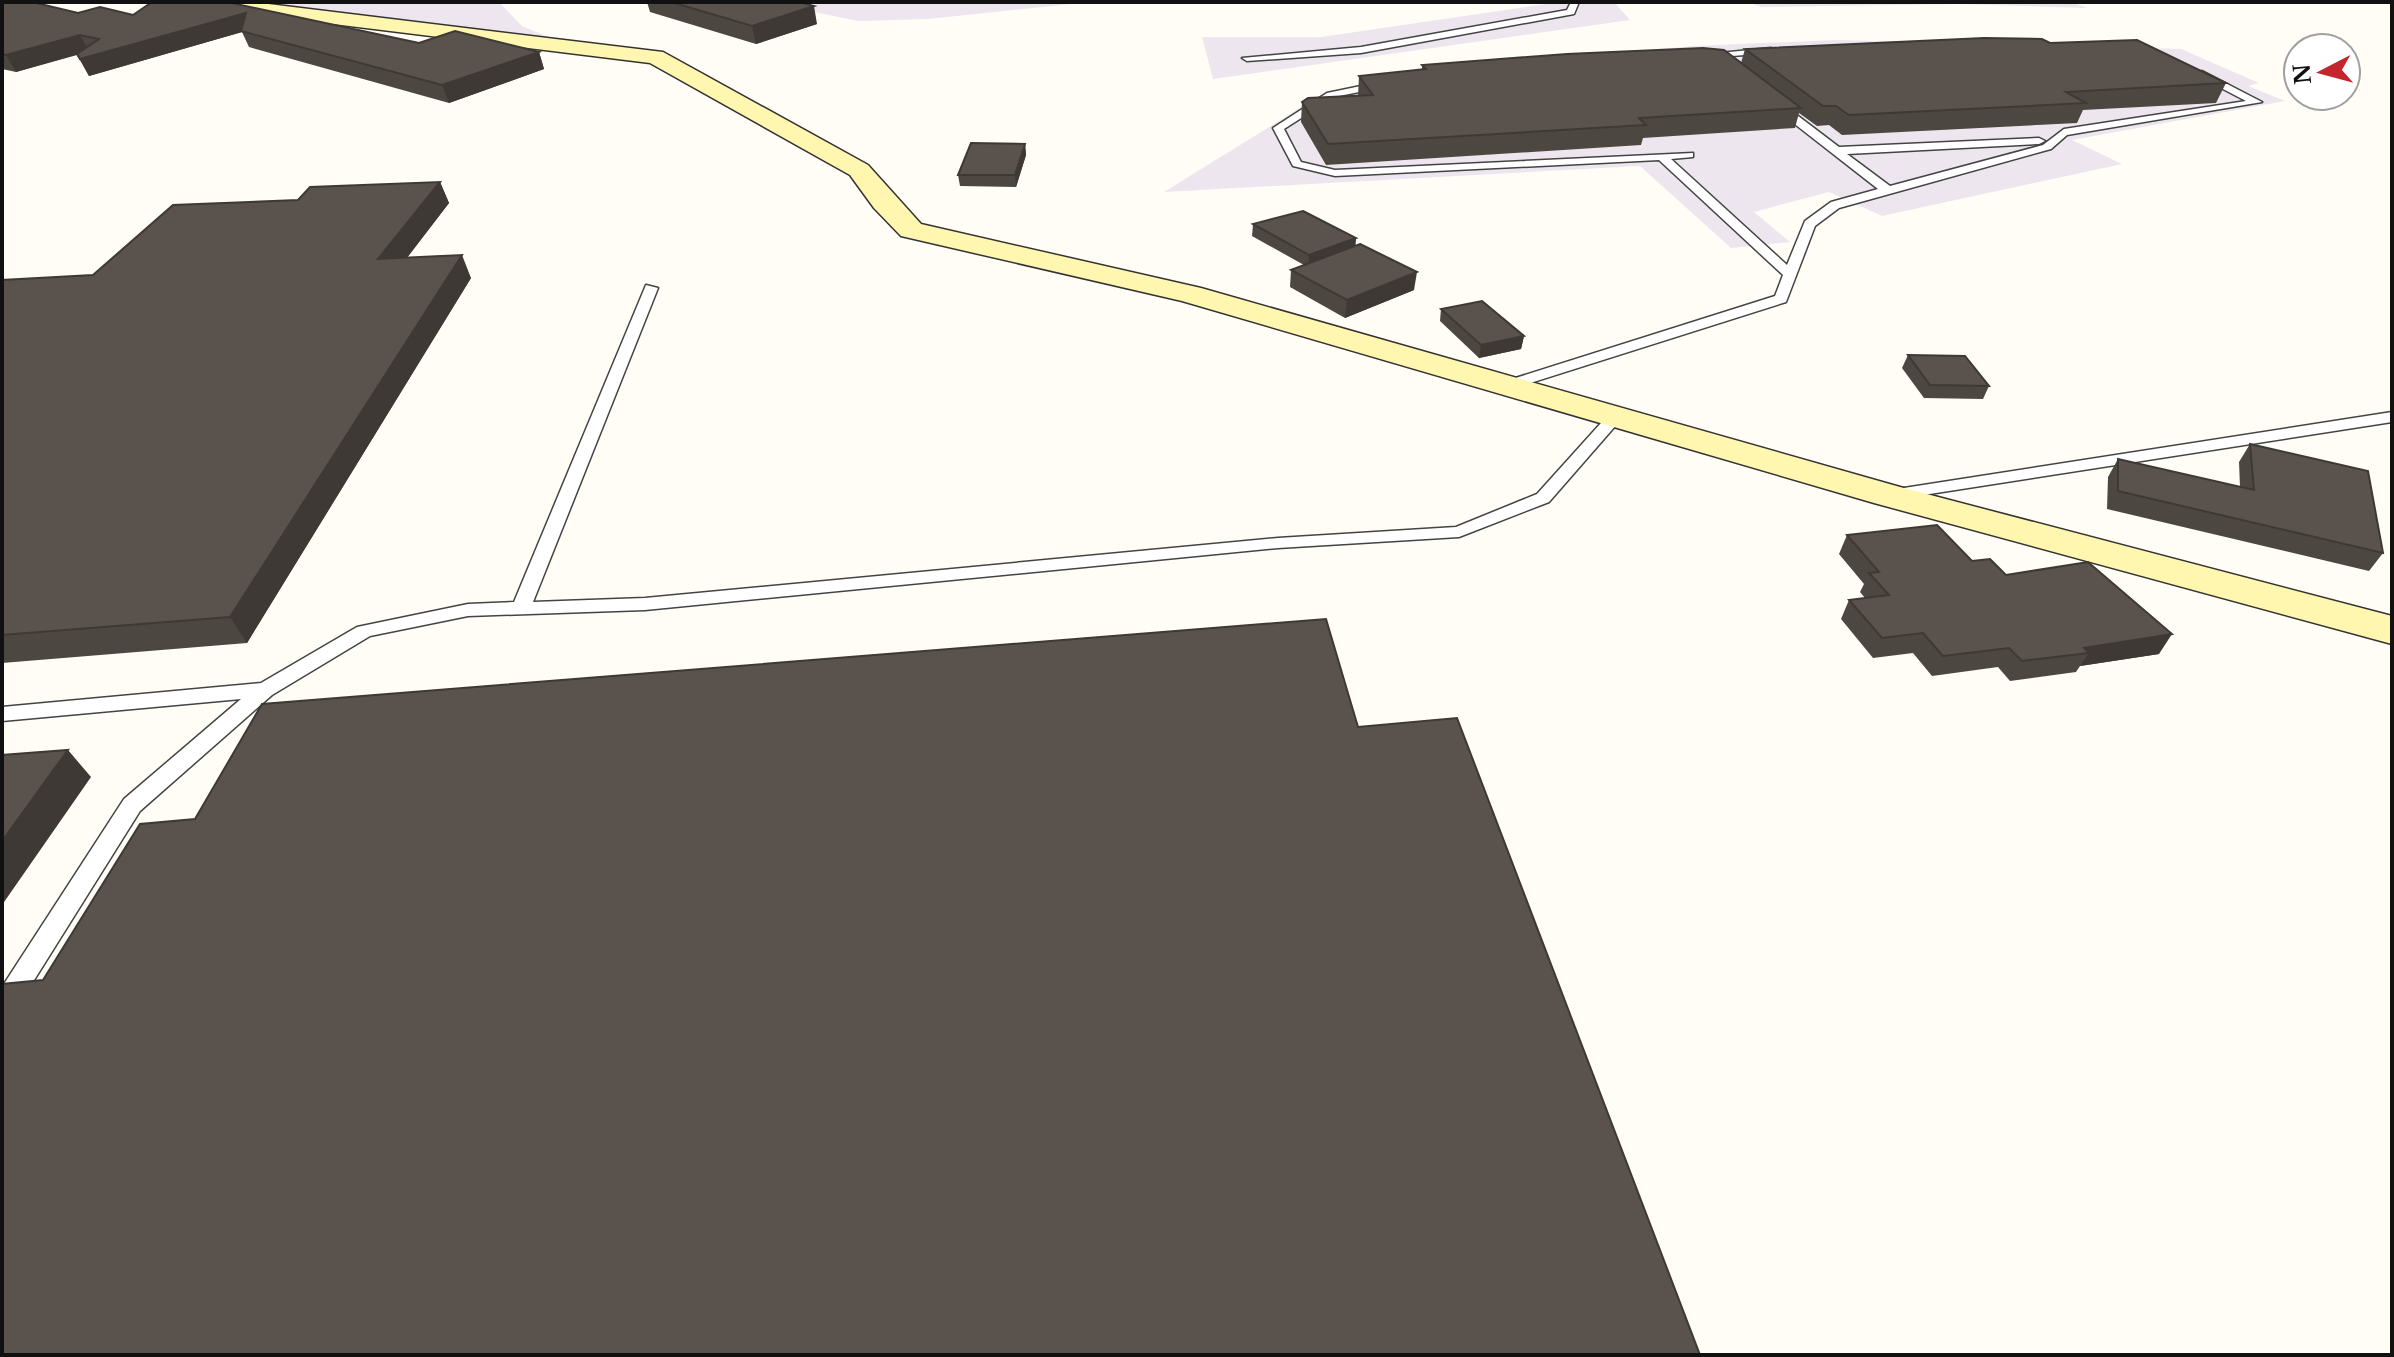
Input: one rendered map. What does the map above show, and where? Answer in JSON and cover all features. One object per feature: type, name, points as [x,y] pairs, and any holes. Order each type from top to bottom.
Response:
[{"type":"street","points":[[203,2],[655,57],[859,170],[883,202],[911,230],[1190,294],[1511,384],[1887,495],[2392,630]]},
{"type":"lane","points":[[1247,58],[1361,50],[1571,12],[1575,2]]},
{"type":"lane","points":[[1682,56],[1786,50]]},
{"type":"lane","points":[[1711,54],[1723,64]]},
{"type":"lane","points":[[1511,384],[1781,299],[1809,224],[1835,205],[2047,147],[2064,132],[2257,102],[2187,67]]},
{"type":"lane","points":[[1405,81],[1331,95],[1278,128],[1297,164],[1335,173],[1595,157],[1689,155]]},
{"type":"lane","points":[[1761,93],[1888,191]]},
{"type":"lane","points":[[1836,151],[2055,140]]},
{"type":"lane","points":[[1662,157],[1791,275]]},
{"type":"lane","points":[[521,608],[651,288]]},
{"type":"lane","points":[[2,1009],[132,805],[265,690],[364,631],[468,610],[645,604],[1278,543],[1459,532],[1543,498],[1616,416]]},
{"type":"lane","points":[[1887,495],[2392,417]]},
{"type":"lane","points":[[2,714],[265,690]]},
{"type":"shaded area","points":[[244,2],[499,2],[522,26],[558,41]]},
{"type":"shaded area","points":[[710,2],[1090,2],[928,19],[858,21],[775,4]]},
{"type":"shaded area","points":[[1560,2],[1614,2],[1630,20],[1213,79],[1202,37],[1321,37]]},
{"type":"shaded area","points":[[1747,2],[2070,2],[2087,8],[1958,4],[1761,7]]},
{"type":"shaded area","points":[[1836,40],[2181,49],[2259,83],[2248,86],[2282,102],[2072,140],[2122,164],[1882,216],[1829,192],[1754,212],[1790,242],[1731,248],[1640,166],[1164,192],[1324,93],[1455,68],[1693,46]]},
{"type":"building","points":[[2,2],[32,2],[78,13],[100,7],[133,15],[152,2],[227,2],[419,43],[455,31],[539,52],[442,85],[241,31],[246,13],[80,59],[77,54],[99,39],[80,35],[6,55],[2,54]]},
{"type":"building","points":[[671,2],[799,2],[814,6],[752,26]]},
{"type":"building","points":[[1984,38],[2042,39],[2050,43],[2137,40],[2226,83],[2066,92],[2086,103],[1849,115],[1836,106],[1823,106],[1745,49]]},
{"type":"building","points":[[1703,48],[1724,50],[1801,108],[1639,118],[1646,125],[1328,144],[1302,102],[1308,98],[1373,95],[1359,76],[1426,69],[1422,65]]},
{"type":"building","points":[[971,143],[1025,144],[1015,175],[958,175]]},
{"type":"building","points":[[440,182],[378,259],[462,255],[230,617],[2,635],[2,280],[93,275],[173,205],[298,200],[310,187]]},
{"type":"building","points":[[1303,211],[1356,238],[1309,255],[1253,224]]},
{"type":"building","points":[[1360,244],[1417,272],[1347,300],[1291,270]]},
{"type":"building","points":[[1482,301],[1524,336],[1481,345],[1441,309]]},
{"type":"building","points":[[1908,355],[1965,356],[1989,386],[1930,385]]},
{"type":"building","points":[[2250,444],[2368,471],[2383,553],[2118,491],[2118,459],[2254,490]]},
{"type":"building","points":[[1937,525],[1972,561],[1990,559],[2006,575],[2088,562],[2172,634],[2084,648],[2089,653],[2022,661],[2009,648],[1943,656],[1923,633],[1882,638],[1849,600],[1889,595],[1869,573],[1879,572],[1847,535]]},
{"type":"building","points":[[1326,619],[1358,727],[1457,718],[1700,1355],[2,1355],[2,984],[43,980],[140,824],[195,819],[262,704]]},
{"type":"building","points":[[68,750],[2,841],[2,755]]}]
